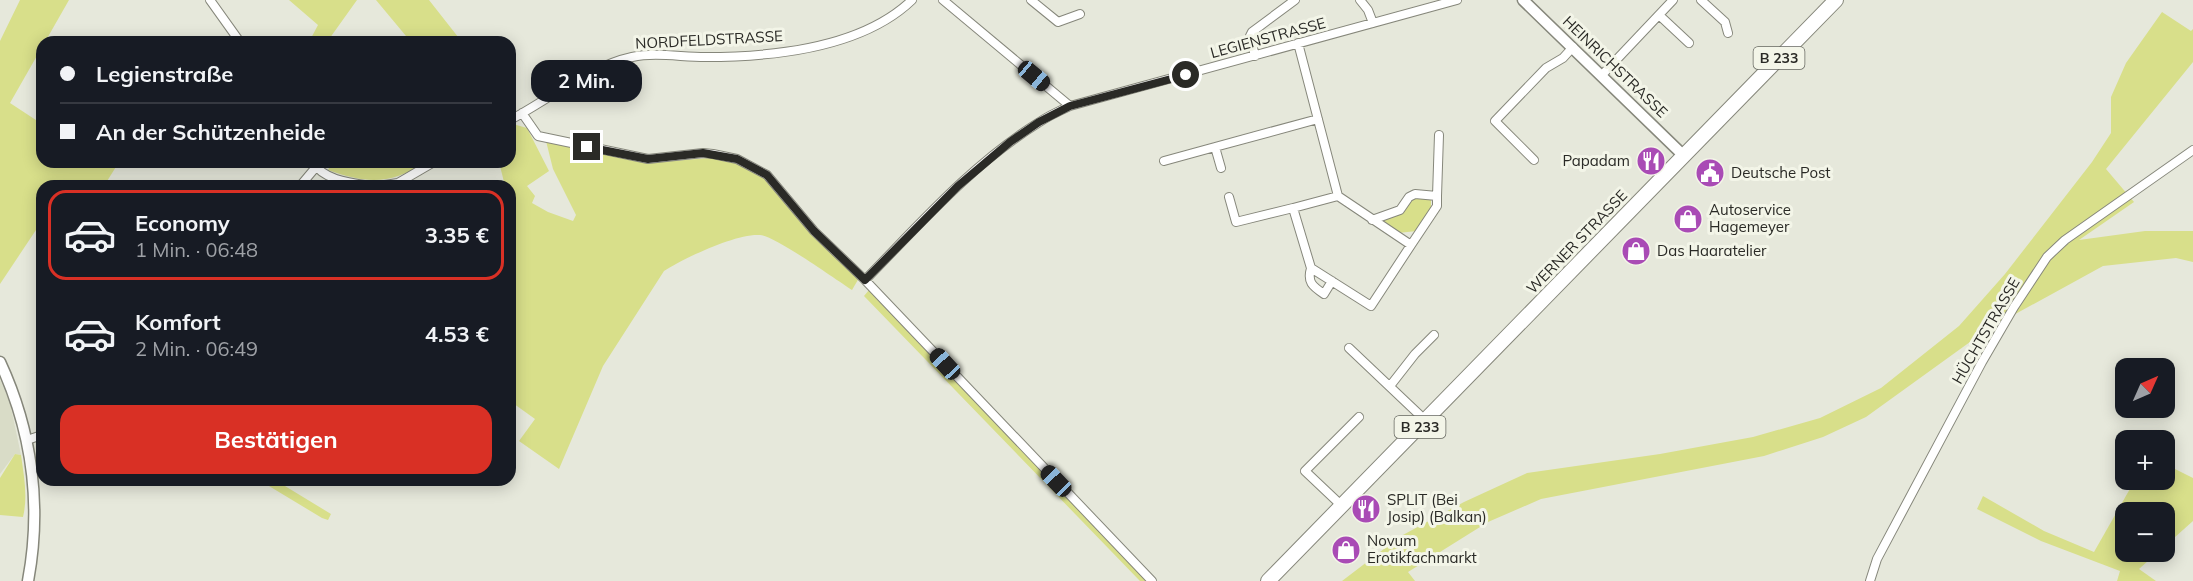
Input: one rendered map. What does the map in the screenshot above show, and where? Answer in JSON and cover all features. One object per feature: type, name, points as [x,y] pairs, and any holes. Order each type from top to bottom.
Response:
[{"type":"main road","name":"WERNER STRASSE","points":[[1268,581],[1836,0]]},
{"type":"street","points":[[210,0],[236,36]]},
{"type":"street","name":"NORDFELDSTRASSE","points":[[516,116],[590,74],[630,57],[744,55],[834,42],[873,28],[912,0]]},
{"type":"street","points":[[943,0],[1070,106]]},
{"type":"street","points":[[1031,0],[1058,22],[1080,14]]},
{"type":"street","points":[[1255,56],[1251,32],[1295,0]]},
{"type":"street","points":[[1360,0],[1368,10],[1373,23]]},
{"type":"street","name":"LEGIENSTRASSE","points":[[865,280],[958,186],[1010,142],[1039,122],[1070,106],[1457,0]]},
{"type":"street","name":"HEINRICHSTRASSE","points":[[1523,0],[1684,156]]},
{"type":"street","points":[[1602,75],[1673,0]]},
{"type":"street","points":[[1701,0],[1725,22],[1728,33]]},
{"type":"street","points":[[1659,15],[1689,43]]},
{"type":"street","points":[[1298,43],[1338,196],[1411,245]]},
{"type":"street","points":[[1534,160],[1495,121],[1546,68],[1563,58],[1573,47]]},
{"type":"street","points":[[522,113],[538,136],[648,159],[703,153],[737,159],[767,175],[814,231],[865,280],[1152,581]]},
{"type":"street","points":[[1164,161],[1318,119]]},
{"type":"street","points":[[1311,268],[1371,306],[1437,206],[1439,135]]},
{"type":"street","points":[[1215,147],[1221,168]]},
{"type":"street","name":"HÜCHTSTRASSE","points":[[1870,581],[1876,559],[1982,362],[2030,280],[2047,257],[2065,240],[2193,150]]},
{"type":"street","points":[[317,168],[324,174],[346,180]]},
{"type":"street","points":[[403,180],[424,168]]},
{"type":"street","points":[[1372,220],[1400,210],[1409,197],[1415,194],[1437,196]]},
{"type":"street","points":[[1229,197],[1236,222],[1338,196]]},
{"type":"street","points":[[1293,208],[1311,268],[1309,277],[1311,285],[1324,294],[1332,281]]},
{"type":"street","points":[[1390,386],[1415,354],[1434,335]]},
{"type":"street","points":[[1349,348],[1426,421]]},
{"type":"street","points":[[0,362],[14,394],[27,440],[33,478],[34,544],[28,581]]},
{"type":"street","points":[[1342,506],[1305,471],[1359,417]]},
{"type":"street","points":[[27,440],[36,437]]},
{"type":"shaded area","points":[[0,379],[10,403],[21,455],[15,454],[0,474]]},
{"type":"green space","points":[[20,0],[69,0],[48,36],[36,36],[36,58],[10,103],[36,120],[36,168],[115,168],[108,180],[36,180],[36,230],[0,284],[0,41]]},
{"type":"green space","points":[[289,0],[357,0],[331,36],[312,36],[318,25]]},
{"type":"green space","points":[[376,0],[429,0],[457,36],[406,36]]},
{"type":"green space","points":[[2162,12],[2191,31],[2193,29],[2193,62],[2106,169],[2134,202],[2079,240],[2145,231],[2193,231],[2193,262],[2176,258],[2103,266],[1988,329],[1866,417],[1823,437],[1764,456],[1541,499],[1488,522],[1408,572],[1415,581],[1342,581],[1401,536],[1464,502],[1527,473],[1660,454],[1753,437],[1820,418],[1881,388],[1959,326],[2005,274],[2092,162],[2111,133],[2111,97],[2126,63]]},
{"type":"green space","points":[[516,125],[527,128],[549,171],[527,186],[535,196],[532,203],[548,212],[573,221],[576,215],[553,169],[546,141],[647,163],[710,158],[736,162],[768,180],[859,278],[852,290],[778,242],[760,235],[750,235],[725,242],[697,253],[664,271],[603,366],[559,469],[519,441],[535,419],[516,405],[516,180],[504,180],[500,168],[516,168]]},
{"type":"green space","points":[[329,168],[416,168],[401,175],[378,180],[355,178],[328,170]]},
{"type":"green space","points":[[1415,197],[1431,198],[1431,210],[1417,231],[1398,233],[1380,221]]},
{"type":"green space","points":[[869,290],[1147,581],[1140,581],[864,296]]},
{"type":"green space","points":[[15,454],[21,455],[25,494],[23,517],[0,515],[0,478]]},
{"type":"green space","points":[[2175,469],[2193,478],[2193,521],[2175,537],[2175,502],[2122,502],[2129,490],[2175,490]]},
{"type":"green space","points":[[269,486],[285,486],[331,514],[328,520]]},
{"type":"green space","points":[[1983,496],[2044,531],[2094,552],[2115,515],[2115,562],[2147,562],[2139,569],[2156,581],[2117,581],[2120,571],[2041,541],[1977,509]]},
{"type":"place","name":"Papadam","points":[[1651,161]]},
{"type":"place","name":"Deutsche Post","points":[[1710,173]]},
{"type":"place","name":"Autoservice Hagemeyer","points":[[1688,219]]},
{"type":"place","name":"Das Haaratelier","points":[[1636,251]]},
{"type":"place","name":"SPLIT (Bei Josip) (Balkan)","points":[[1366,509]]},
{"type":"place","name":"Novum Erotikfachmarkt","points":[[1346,550]]},
{"type":"route","points":[[587,147],[648,159],[712,154],[737,159],[753,166],[767,175],[814,231],[865,280],[958,186],[1010,142],[1039,122],[1070,106],[1186,75]]}]
